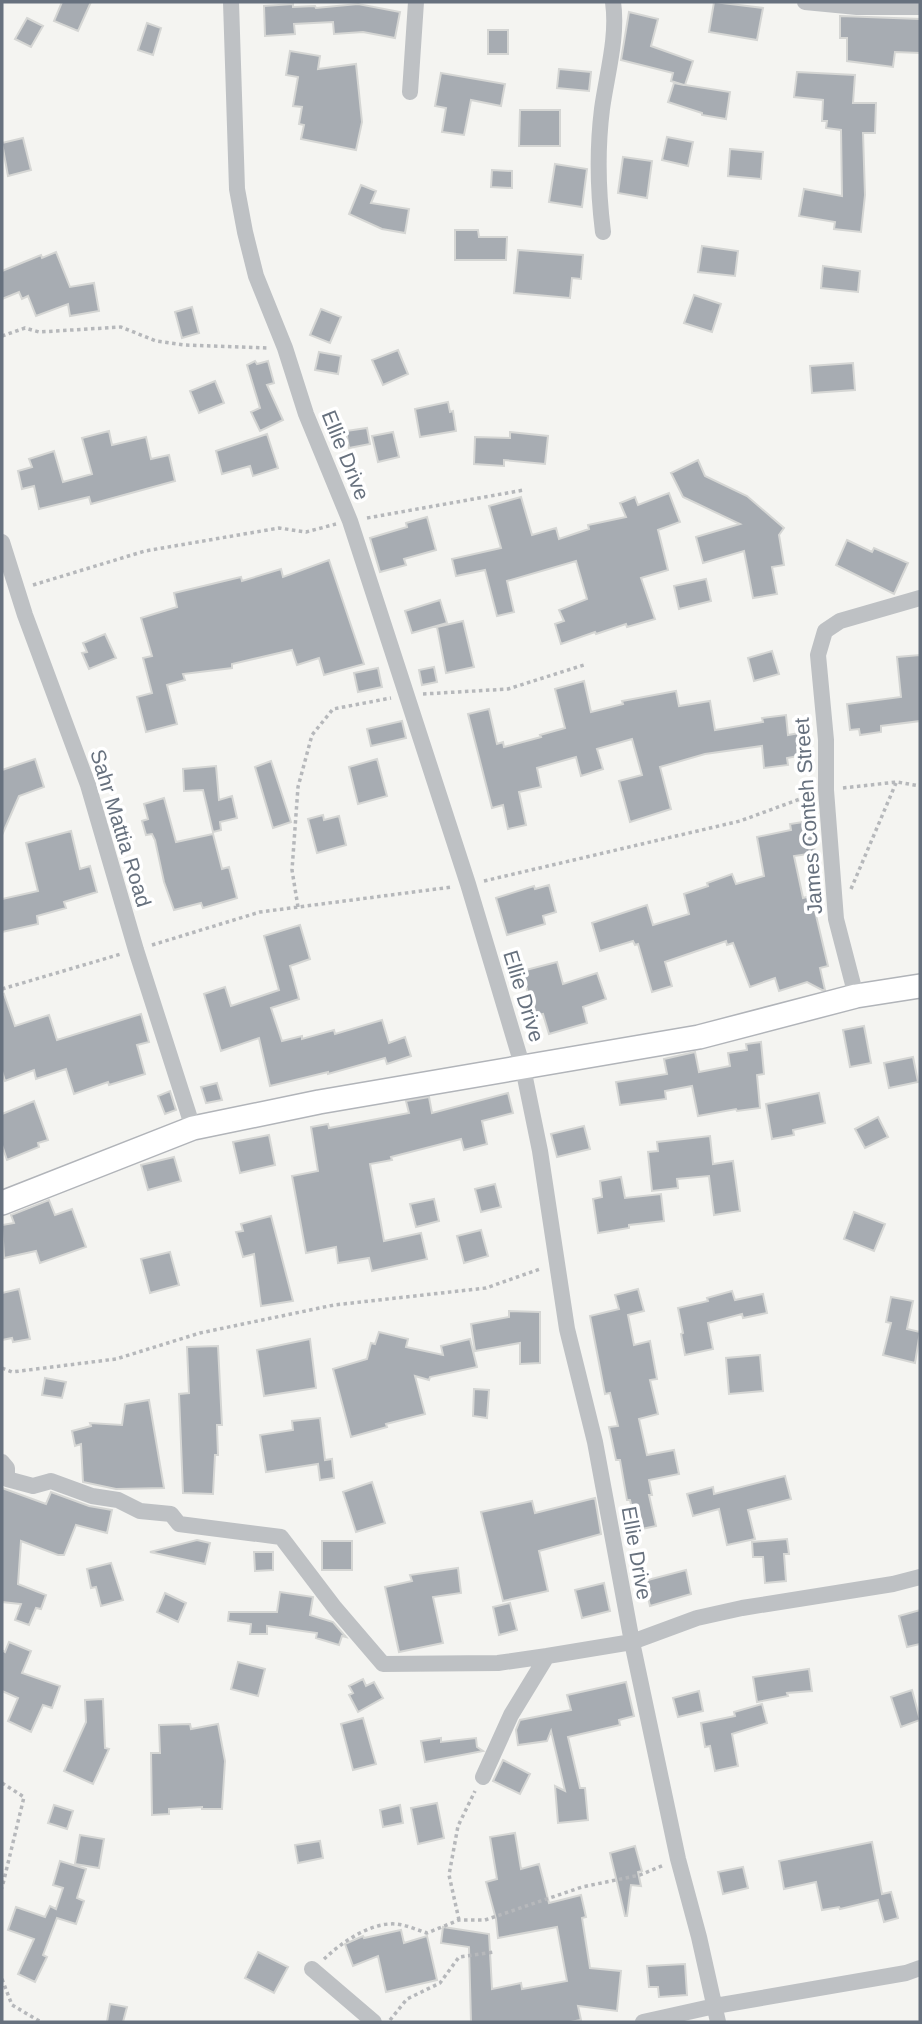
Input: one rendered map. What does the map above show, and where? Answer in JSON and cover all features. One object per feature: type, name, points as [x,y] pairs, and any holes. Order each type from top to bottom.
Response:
[{"type":"main road","points":[[2,1203],[193,1128],[319,1102],[699,1037],[856,996],[920,986]]},
{"type":"street","name":"Ellie Drive","points":[[231,2],[237,189],[256,276],[285,348],[306,414],[350,521],[468,884],[523,1068],[540,1151],[566,1329],[595,1442],[632,1642],[678,1859],[718,2022]]},
{"type":"street","points":[[410,92],[416,2]]},
{"type":"street","points":[[603,232],[599,135],[611,60],[615,14],[613,2]]},
{"type":"street","points":[[805,2],[857,7],[920,8]]},
{"type":"street","name":"Sahr Mattia Road","points":[[2,541],[17,590],[88,785],[135,950],[193,1128]]},
{"type":"street","name":"James Conteh Street","points":[[856,996],[836,919],[818,654],[825,631],[840,621],[920,598]]},
{"type":"street","points":[[2,1462],[7,1468],[7,1479],[33,1486],[51,1481],[92,1496],[118,1500],[140,1511],[171,1514],[179,1524],[281,1537],[335,1608],[383,1664],[498,1662],[547,1656],[632,1642],[697,1618],[920,1577]]},
{"type":"street","points":[[483,1777],[511,1715],[547,1656]]},
{"type":"street","points":[[643,2022],[715,2006],[906,1973],[920,1968]]},
{"type":"street","points":[[312,1969],[374,2022]]},
{"type":"path","points":[[2,336],[25,328],[39,332],[121,327],[156,341],[176,344],[285,348]]},
{"type":"path","points":[[17,590],[145,551],[279,527],[306,532],[350,521],[524,490]]},
{"type":"path","points":[[298,907],[292,870],[298,787],[312,735],[333,709],[406,695],[508,689],[587,664]]},
{"type":"path","points":[[2,989],[260,912],[468,884],[740,821],[826,790],[897,782],[920,786]]},
{"type":"path","points":[[836,919],[856,880],[897,782]]},
{"type":"path","points":[[2,1368],[12,1372],[116,1359],[200,1333],[334,1306],[486,1288],[556,1264]]},
{"type":"path","points":[[458,1920],[449,1875],[458,1826],[483,1777]]},
{"type":"path","points":[[2,1783],[24,1797],[2,1888]]},
{"type":"path","points":[[312,1969],[345,1940],[385,1924],[408,1926],[427,1933],[458,1920],[485,1920],[582,1887],[640,1875],[678,1859]]},
{"type":"path","points":[[388,2022],[407,1999],[440,1983],[459,1957],[494,1952]]},
{"type":"path","points":[[2,1979],[12,2005],[41,2022]]},
{"type":"building","points":[[62,2],[91,2],[78,31],[54,21]]},
{"type":"building","points":[[714,2],[763,8],[757,40],[709,32]]},
{"type":"building","points":[[293,4],[293,7],[316,8],[358,4],[400,12],[395,38],[363,32],[334,34],[333,22],[294,24],[295,34],[265,36],[264,6]]},
{"type":"building","points":[[629,12],[658,19],[651,46],[693,61],[685,85],[730,92],[726,119],[702,115],[668,102],[674,83],[684,85],[671,81],[673,73],[621,60]]},
{"type":"building","points":[[840,16],[920,19],[920,53],[895,52],[893,67],[847,61],[847,38],[840,38]]},
{"type":"building","points":[[27,18],[43,26],[31,47],[15,39]]},
{"type":"building","points":[[147,23],[161,28],[153,55],[138,50]]},
{"type":"building","points":[[488,30],[508,30],[508,54],[488,54]]},
{"type":"building","points":[[290,51],[320,56],[318,69],[356,64],[362,122],[356,150],[301,139],[304,125],[299,124],[302,107],[293,106],[298,77],[286,75]]},
{"type":"building","points":[[559,69],[591,72],[589,91],[557,88]]},
{"type":"building","points":[[797,72],[855,75],[853,103],[876,103],[875,133],[863,133],[865,195],[861,232],[834,229],[835,222],[799,216],[804,189],[842,196],[841,130],[826,128],[827,121],[822,121],[823,100],[794,97]]},
{"type":"building","points":[[441,73],[505,84],[501,106],[471,100],[464,135],[442,132],[446,108],[435,106]]},
{"type":"building","points":[[520,110],[560,110],[560,146],[519,146]]},
{"type":"building","points":[[667,137],[693,142],[688,166],[662,160]]},
{"type":"building","points":[[23,138],[31,170],[8,176],[2,143]]},
{"type":"building","points":[[730,149],[763,152],[761,179],[728,176]]},
{"type":"building","points":[[623,157],[652,161],[647,198],[618,193]]},
{"type":"building","points":[[555,164],[587,169],[582,207],[549,202]]},
{"type":"building","points":[[492,170],[512,171],[512,188],[491,187]]},
{"type":"building","points":[[361,185],[376,191],[371,203],[409,209],[405,233],[382,229],[349,214]]},
{"type":"building","points":[[455,230],[478,230],[479,237],[507,237],[506,260],[455,260]]},
{"type":"building","points":[[702,246],[738,251],[735,276],[698,272]]},
{"type":"building","points":[[518,250],[583,255],[581,279],[572,278],[570,298],[514,293]]},
{"type":"building","points":[[56,252],[70,287],[94,283],[99,311],[70,316],[68,304],[36,316],[28,296],[22,299],[19,292],[2,299],[2,271],[41,255],[42,258]]},
{"type":"building","points":[[823,266],[860,271],[858,292],[821,288]]},
{"type":"building","points":[[694,295],[721,304],[712,332],[684,323]]},
{"type":"building","points":[[192,307],[199,333],[182,338],[175,312]]},
{"type":"building","points":[[321,309],[341,317],[330,343],[310,335]]},
{"type":"building","points":[[398,350],[408,374],[383,385],[372,360]]},
{"type":"building","points":[[319,352],[341,356],[338,374],[315,370]]},
{"type":"building","points":[[255,361],[257,364],[268,361],[274,383],[267,385],[283,420],[260,431],[251,412],[260,408],[247,365]]},
{"type":"building","points":[[853,363],[855,390],[812,393],[810,366]]},
{"type":"building","points":[[215,381],[224,403],[199,413],[190,391]]},
{"type":"building","points":[[448,402],[450,412],[453,411],[456,431],[420,437],[415,409]]},
{"type":"building","points":[[367,428],[370,444],[349,448],[346,431]]},
{"type":"building","points":[[109,431],[112,445],[146,437],[151,459],[169,455],[175,481],[91,504],[89,497],[39,509],[34,486],[22,489],[18,471],[32,467],[29,459],[54,451],[63,482],[92,474],[82,438]]},
{"type":"building","points":[[393,432],[399,457],[378,462],[372,436]]},
{"type":"building","points":[[510,432],[548,436],[545,464],[504,460],[504,466],[474,464],[475,437],[510,438]]},
{"type":"building","points":[[267,434],[278,468],[253,476],[250,466],[222,474],[216,451]]},
{"type":"building","points":[[698,460],[705,476],[747,496],[784,528],[779,535],[784,565],[772,567],[777,594],[753,598],[744,551],[703,563],[696,537],[740,524],[683,497],[671,473]]},
{"type":"building","points":[[669,493],[680,522],[658,530],[668,570],[641,578],[655,619],[627,627],[626,624],[596,634],[595,632],[561,644],[555,624],[564,621],[559,610],[587,599],[576,561],[507,581],[514,612],[497,616],[485,570],[456,576],[452,559],[501,548],[489,506],[521,497],[532,535],[556,528],[559,539],[589,529],[588,525],[626,517],[620,503],[635,497],[638,505]]},
{"type":"building","points":[[427,517],[436,550],[404,559],[406,565],[380,572],[370,538],[407,527],[406,523]]},
{"type":"building","points":[[847,540],[872,552],[874,548],[908,563],[894,594],[836,565]]},
{"type":"building","points":[[329,560],[364,664],[324,675],[319,658],[297,665],[292,650],[232,664],[232,668],[183,674],[185,680],[167,685],[177,724],[146,732],[137,697],[152,693],[143,658],[152,656],[141,618],[177,607],[174,593],[241,577],[242,581],[281,569],[283,577]]},
{"type":"building","points":[[706,579],[711,601],[679,609],[674,586]]},
{"type":"building","points":[[440,600],[447,623],[412,633],[405,611]]},
{"type":"building","points":[[463,621],[474,667],[446,673],[437,627]]},
{"type":"building","points":[[105,634],[116,658],[89,669],[82,653],[87,652],[83,643]]},
{"type":"building","points":[[772,651],[779,674],[754,681],[748,658]]},
{"type":"building","points":[[920,655],[920,721],[881,726],[881,732],[860,735],[859,729],[850,730],[847,704],[901,697],[897,657]]},
{"type":"building","points":[[434,667],[437,682],[422,685],[419,670]]},
{"type":"building","points":[[378,668],[382,687],[358,692],[354,673]]},
{"type":"building","points":[[584,681],[591,712],[623,704],[622,701],[676,691],[679,706],[710,701],[715,730],[786,715],[788,735],[805,732],[809,754],[787,758],[788,765],[764,768],[762,746],[705,754],[660,767],[671,809],[630,822],[619,781],[642,775],[632,739],[597,749],[603,769],[581,776],[576,757],[537,768],[541,787],[519,792],[526,825],[508,829],[503,805],[492,808],[468,714],[489,709],[497,744],[503,742],[504,747],[541,737],[540,735],[565,728],[555,689]]},
{"type":"building","points":[[402,721],[406,738],[371,746],[367,729]]},
{"type":"building","points":[[35,759],[44,787],[19,796],[2,835],[2,770]]},
{"type":"building","points":[[377,759],[387,796],[358,804],[349,767]]},
{"type":"building","points":[[271,761],[291,822],[273,828],[255,767]]},
{"type":"building","points":[[216,766],[219,800],[232,796],[237,818],[220,822],[221,830],[213,832],[203,790],[184,791],[183,769]]},
{"type":"building","points":[[164,798],[176,842],[213,834],[222,869],[229,867],[237,898],[203,908],[201,903],[174,910],[164,882],[155,840],[152,834],[146,835],[142,821],[148,819],[144,804]]},
{"type":"building","points":[[323,815],[324,820],[339,816],[346,845],[317,853],[308,819]]},
{"type":"building","points":[[810,821],[815,853],[794,856],[803,898],[814,895],[818,911],[815,911],[828,966],[820,968],[825,990],[807,982],[779,991],[775,978],[750,987],[733,943],[727,945],[726,941],[665,962],[672,986],[652,992],[638,944],[635,945],[633,941],[600,951],[592,923],[647,905],[653,925],[689,914],[684,894],[732,874],[736,884],[764,876],[757,837],[791,830],[790,824]]},
{"type":"building","points":[[71,831],[80,869],[90,866],[97,892],[64,902],[66,908],[37,916],[38,924],[2,932],[2,899],[38,891],[26,843]]},
{"type":"building","points":[[549,885],[556,912],[543,916],[545,924],[507,935],[496,898],[534,886],[535,889]]},
{"type":"building","points":[[300,925],[310,959],[290,966],[299,999],[271,1008],[282,1041],[302,1036],[302,1039],[334,1030],[335,1034],[382,1020],[389,1043],[405,1037],[411,1056],[387,1064],[385,1058],[270,1086],[259,1038],[221,1051],[204,994],[225,987],[231,1006],[279,990],[264,936]]},
{"type":"building","points":[[557,962],[563,984],[597,973],[606,999],[583,1007],[587,1023],[549,1034],[543,1014],[534,1016],[522,971]]},
{"type":"building","points":[[4,994],[15,1026],[49,1015],[57,1040],[141,1014],[149,1042],[137,1045],[145,1074],[109,1085],[108,1082],[74,1094],[66,1069],[36,1079],[34,1070],[5,1081],[2,1071]]},
{"type":"building","points":[[864,1026],[871,1063],[850,1067],[843,1030]]},
{"type":"building","points":[[761,1042],[764,1074],[757,1075],[760,1108],[698,1116],[692,1086],[665,1091],[666,1099],[620,1105],[616,1082],[667,1074],[664,1059],[695,1052],[699,1072],[730,1066],[728,1053],[747,1050],[746,1044]]},
{"type":"building","points":[[913,1057],[918,1082],[889,1088],[884,1063]]},
{"type":"building","points":[[217,1083],[222,1100],[206,1103],[201,1087]]},
{"type":"building","points":[[170,1091],[176,1110],[165,1114],[158,1096]]},
{"type":"building","points":[[508,1093],[513,1113],[482,1121],[487,1144],[464,1150],[461,1139],[370,1164],[384,1241],[421,1233],[427,1259],[372,1271],[369,1258],[338,1263],[336,1247],[306,1253],[292,1176],[318,1171],[311,1127],[328,1124],[329,1128],[409,1113],[406,1101],[429,1097],[432,1113]]},
{"type":"building","points":[[819,1093],[825,1123],[793,1130],[794,1135],[772,1139],[766,1104]]},
{"type":"building","points":[[34,1101],[48,1140],[38,1143],[39,1147],[7,1160],[2,1145],[2,1114]]},
{"type":"building","points":[[878,1117],[888,1137],[865,1148],[855,1129]]},
{"type":"building","points":[[584,1126],[590,1149],[557,1157],[551,1134]]},
{"type":"building","points":[[269,1135],[275,1165],[240,1173],[233,1142]]},
{"type":"building","points":[[710,1136],[713,1164],[733,1161],[740,1211],[714,1215],[709,1176],[677,1179],[678,1188],[652,1191],[648,1152],[658,1151],[657,1142]]},
{"type":"building","points":[[174,1157],[181,1181],[148,1190],[141,1165]]},
{"type":"building","points":[[621,1177],[625,1198],[661,1194],[664,1221],[629,1225],[629,1228],[598,1233],[593,1199],[602,1197],[600,1181]]},
{"type":"building","points":[[495,1184],[501,1207],[481,1212],[475,1189]]},
{"type":"building","points":[[434,1199],[439,1221],[416,1227],[410,1204]]},
{"type":"building","points":[[49,1200],[55,1215],[72,1209],[86,1247],[40,1263],[36,1251],[4,1258],[2,1225],[14,1223],[11,1215]]},
{"type":"building","points":[[854,1212],[885,1224],[874,1251],[844,1239]]},
{"type":"building","points":[[271,1216],[293,1301],[261,1306],[254,1254],[243,1257],[236,1232],[243,1231],[241,1224]]},
{"type":"building","points":[[481,1230],[488,1256],[464,1263],[457,1236]]},
{"type":"building","points":[[170,1252],[179,1285],[150,1293],[141,1259]]},
{"type":"building","points":[[19,1289],[30,1339],[13,1342],[12,1338],[2,1340],[2,1293]]},
{"type":"building","points":[[638,1289],[644,1311],[628,1315],[634,1345],[650,1341],[657,1379],[650,1380],[658,1414],[639,1419],[647,1455],[674,1450],[679,1474],[649,1480],[652,1495],[649,1495],[656,1526],[637,1530],[630,1500],[627,1500],[620,1460],[616,1460],[609,1427],[618,1426],[610,1393],[605,1394],[590,1316],[619,1309],[615,1295]]},
{"type":"building","points":[[732,1291],[735,1300],[763,1294],[767,1313],[743,1318],[742,1314],[708,1323],[713,1349],[685,1355],[678,1308],[708,1301],[707,1298]]},
{"type":"building","points":[[891,1297],[913,1301],[907,1329],[920,1332],[915,1363],[883,1355],[891,1323],[886,1322]]},
{"type":"building","points":[[509,1311],[540,1312],[540,1363],[520,1364],[520,1343],[475,1351],[471,1324],[509,1317]]},
{"type":"building","points":[[379,1332],[408,1339],[406,1347],[443,1355],[441,1346],[470,1339],[477,1367],[430,1377],[429,1380],[415,1376],[425,1414],[351,1437],[333,1369],[367,1359],[371,1343],[375,1344]]},
{"type":"building","points":[[310,1339],[316,1388],[264,1396],[257,1350]]},
{"type":"building","points":[[218,1346],[222,1425],[217,1425],[218,1455],[215,1455],[213,1494],[183,1493],[179,1394],[189,1393],[187,1347]]},
{"type":"building","points":[[760,1355],[763,1391],[729,1394],[726,1358]]},
{"type":"building","points":[[45,1378],[66,1382],[62,1398],[42,1395]]},
{"type":"building","points":[[474,1389],[489,1390],[487,1418],[473,1416]]},
{"type":"building","points":[[149,1400],[164,1488],[116,1489],[83,1482],[81,1444],[75,1446],[72,1431],[91,1426],[90,1423],[122,1425],[125,1404]]},
{"type":"building","points":[[320,1418],[325,1460],[332,1459],[334,1478],[320,1480],[318,1464],[266,1472],[260,1435],[293,1430],[292,1421]]},
{"type":"building","points":[[785,1476],[791,1499],[748,1510],[755,1539],[727,1545],[719,1509],[693,1516],[687,1494],[713,1487],[714,1494]]},
{"type":"building","points":[[372,1482],[385,1523],[356,1532],[343,1492]]},
{"type":"building","points":[[2,1488],[46,1504],[51,1492],[89,1506],[112,1510],[107,1533],[76,1525],[64,1555],[21,1541],[18,1584],[46,1595],[41,1609],[36,1608],[29,1625],[15,1620],[21,1604],[2,1602]]},
{"type":"building","points":[[595,1498],[601,1534],[539,1551],[548,1591],[503,1601],[481,1512],[532,1501],[535,1513]]},
{"type":"building","points":[[787,1539],[789,1554],[784,1554],[786,1581],[765,1583],[763,1557],[753,1557],[752,1542]]},
{"type":"building","points":[[197,1540],[210,1543],[205,1564],[150,1552]]},
{"type":"building","points":[[322,1541],[352,1541],[352,1570],[322,1570]]},
{"type":"building","points":[[254,1552],[273,1552],[273,1570],[255,1571]]},
{"type":"building","points":[[111,1563],[123,1600],[101,1606],[96,1587],[91,1588],[87,1569]]},
{"type":"building","points":[[458,1568],[461,1593],[433,1597],[443,1643],[399,1652],[385,1587],[412,1581],[410,1575]]},
{"type":"building","points":[[686,1570],[691,1594],[650,1606],[644,1581]]},
{"type":"building","points":[[604,1583],[610,1611],[582,1618],[575,1590]]},
{"type":"building","points":[[280,1592],[313,1597],[310,1615],[333,1622],[346,1637],[342,1636],[339,1645],[316,1638],[317,1633],[267,1626],[267,1634],[250,1634],[251,1624],[228,1621],[229,1612],[277,1612]]},
{"type":"building","points":[[165,1593],[186,1603],[178,1622],[157,1612]]},
{"type":"building","points":[[510,1603],[517,1630],[499,1635],[493,1607]]},
{"type":"building","points":[[920,1610],[920,1644],[907,1647],[899,1616]]},
{"type":"building","points":[[9,1642],[31,1651],[22,1673],[60,1686],[52,1708],[43,1705],[31,1732],[8,1721],[18,1698],[2,1691],[2,1650],[5,1652]]},
{"type":"building","points":[[238,1662],[265,1669],[258,1696],[231,1689]]},
{"type":"building","points":[[809,1669],[812,1691],[787,1693],[788,1696],[757,1702],[753,1677]]},
{"type":"building","points":[[363,1679],[366,1686],[374,1682],[383,1698],[358,1712],[349,1695],[353,1693],[349,1686]]},
{"type":"building","points":[[626,1682],[634,1716],[619,1720],[620,1725],[568,1737],[580,1788],[585,1788],[588,1820],[558,1823],[555,1786],[565,1791],[551,1731],[547,1741],[518,1745],[516,1730],[520,1720],[571,1710],[567,1695]]},
{"type":"building","points":[[912,1690],[920,1720],[901,1727],[891,1697]]},
{"type":"building","points":[[699,1691],[703,1711],[678,1717],[673,1698]]},
{"type":"building","points":[[103,1699],[105,1748],[109,1749],[93,1784],[64,1771],[86,1722],[85,1700]]},
{"type":"building","points":[[762,1704],[767,1723],[732,1734],[738,1766],[715,1771],[710,1746],[705,1747],[701,1723],[735,1716],[734,1712]]},
{"type":"building","points":[[363,1718],[376,1764],[353,1770],[341,1724]]},
{"type":"building","points":[[190,1724],[191,1729],[218,1724],[225,1761],[222,1809],[169,1809],[169,1814],[152,1815],[151,1753],[160,1753],[159,1725]]},
{"type":"building","points":[[441,1738],[441,1742],[476,1738],[477,1747],[483,1751],[425,1762],[421,1741]]},
{"type":"building","points":[[503,1760],[530,1774],[520,1794],[493,1781]]},
{"type":"building","points":[[437,1803],[444,1838],[418,1844],[411,1808]]},
{"type":"building","points":[[54,1805],[73,1811],[67,1829],[48,1823]]},
{"type":"building","points":[[400,1805],[403,1823],[383,1827],[380,1810]]},
{"type":"building","points":[[515,1833],[521,1869],[539,1864],[549,1903],[581,1895],[586,1917],[582,1918],[590,1968],[621,1971],[617,2011],[578,2006],[581,2020],[570,2022],[471,2022],[469,1947],[441,1943],[443,1927],[489,1934],[492,1989],[521,1983],[522,1989],[567,1981],[557,1927],[498,1938],[486,1882],[497,1879],[490,1837]]},
{"type":"building","points":[[80,1835],[104,1839],[99,1868],[75,1864]]},
{"type":"building","points":[[320,1841],[323,1858],[298,1863],[295,1845]]},
{"type":"building","points":[[872,1842],[882,1894],[891,1892],[898,1918],[884,1922],[878,1900],[840,1909],[822,1910],[816,1882],[784,1889],[779,1861]]},
{"type":"building","points":[[635,1846],[642,1871],[638,1872],[641,1886],[631,1885],[625,1916],[610,1853]]},
{"type":"building","points":[[60,1861],[86,1869],[77,1898],[84,1901],[76,1924],[57,1918],[43,1955],[47,1957],[35,1982],[18,1974],[34,1939],[8,1930],[16,1907],[45,1917],[50,1906],[56,1909],[63,1888],[53,1885]]},
{"type":"building","points":[[743,1867],[748,1888],[723,1894],[718,1872]]},
{"type":"building","points":[[401,1930],[404,1943],[427,1936],[437,1980],[386,1992],[378,1956],[353,1966],[345,1944],[363,1936],[364,1938]]},
{"type":"building","points":[[258,1952],[288,1967],[274,1993],[245,1978]]},
{"type":"building","points":[[685,1964],[687,1995],[659,1997],[658,1987],[649,1987],[647,1966]]},
{"type":"building","points":[[110,2004],[127,2007],[123,2022],[107,2022]]}]
